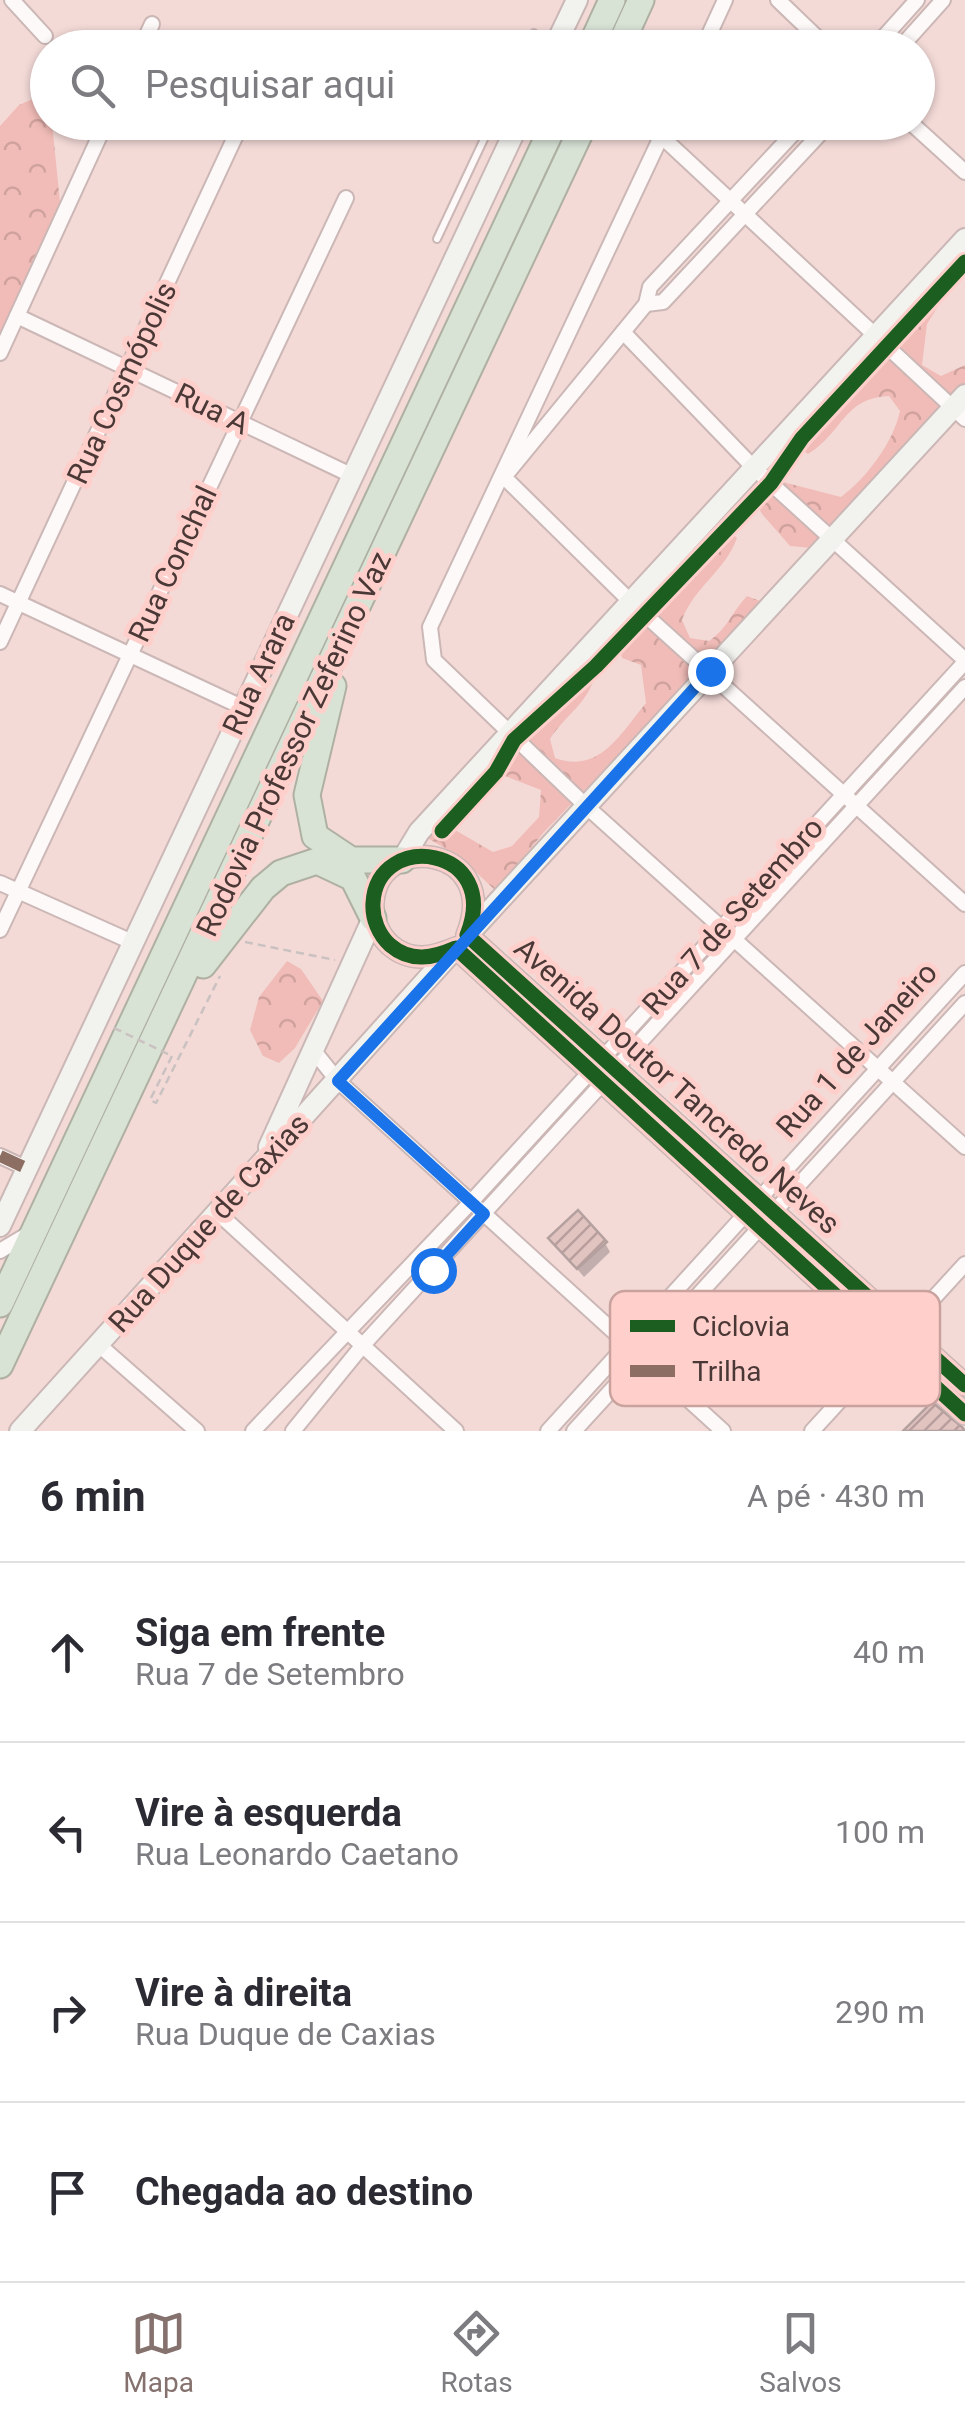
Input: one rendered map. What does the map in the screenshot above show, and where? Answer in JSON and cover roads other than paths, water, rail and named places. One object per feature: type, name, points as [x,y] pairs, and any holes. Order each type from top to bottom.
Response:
[{"type":"highway","points":[[598,30],[612,0]]},
{"type":"highway","points":[[628,30],[641,0]]},
{"type":"highway","name":"Rodovia Professor Zeferino Vaz","points":[[0,1304],[547,140]]},
{"type":"highway","name":"Rodovia Professor Zeferino Vaz","points":[[0,1365],[577,140]]},
{"type":"highway","points":[[348,625],[307,795],[308,818],[315,836],[351,860],[402,860]]},
{"type":"highway","points":[[175,1000],[263,888],[281,873],[317,861],[347,872],[361,886],[374,918]]},
{"type":"street","points":[[12,0],[40,30]]},
{"type":"street","points":[[563,30],[577,0]]},
{"type":"street","points":[[711,30],[725,0]]},
{"type":"street","points":[[778,0],[809,30]]},
{"type":"street","points":[[890,30],[917,0]]},
{"type":"street","points":[[916,30],[944,0]]},
{"type":"street","points":[[149,30],[152,24]]},
{"type":"street","points":[[0,353],[98,140]]},
{"type":"street","name":"Rua Cosmópolis","points":[[0,642],[234,140]]},
{"type":"street","name":"Rua Arara","points":[[0,1226],[511,140]]},
{"type":"street","points":[[659,140],[504,477],[430,627],[434,660],[586,806],[965,1147]]},
{"type":"street","points":[[674,140],[731,200],[876,336],[961,407]]},
{"type":"street","points":[[504,477],[646,304],[650,286],[787,140]]},
{"type":"street","points":[[646,304],[664,302],[814,140]]},
{"type":"street","points":[[930,140],[965,172]]},
{"type":"street","name":"Rua Conchal","points":[[0,930],[346,198]]},
{"type":"street","points":[[260,1167],[355,964],[374,918],[376,887],[387,871],[402,860],[420,832],[965,239]]},
{"type":"street","name":"Rua A","points":[[18,316],[353,476]]},
{"type":"street","points":[[623,332],[754,468],[965,661]]},
{"type":"street","name":"Rua Duque de Caxias","points":[[26,1427],[462,941],[832,539],[961,407]]},
{"type":"street","points":[[504,477],[631,602],[965,904]]},
{"type":"street","points":[[0,594],[244,708]]},
{"type":"street","name":"Rua 7 de Setembro","points":[[293,1431],[363,1345],[484,1214],[722,928],[965,661]]},
{"type":"street","name":"Rua 7 de Setembro","points":[[252,1431],[471,1202],[736,940],[965,687]]},
{"type":"street","name":"Avenida Doutor Tancredo Neves","points":[[402,860],[433,856],[465,875],[474,893],[475,916],[462,941],[604,1070],[753,1221],[830,1291]]},
{"type":"street","points":[[0,883],[132,942]]},
{"type":"street","points":[[374,918],[394,948],[414,957],[435,957],[462,941]]},
{"type":"street","name":"Rua 1 de Janeiro","points":[[696,1291],[879,1067],[965,973]]},
{"type":"street","name":"Rua 1 de Janeiro","points":[[681,1291],[894,1082],[965,1003]]},
{"type":"street","points":[[313,1050],[338,1081],[610,1329]]},
{"type":"street","name":"Avenida Doutor Tancredo Neves","points":[[604,1070],[769,1204],[863,1291]]},
{"type":"street","points":[[0,1156],[28,1169]]},
{"type":"street","points":[[218,1212],[351,1330],[456,1431]]},
{"type":"street","points":[[0,1251],[15,1245],[37,1226]]},
{"type":"street","points":[[940,1291],[965,1264]]},
{"type":"street","points":[[98,1344],[198,1431]]},
{"type":"street","name":"Avenida Doutor Tancredo Neves","points":[[940,1362],[965,1385]]},
{"type":"street","name":"Rua 1 de Janeiro","points":[[548,1431],[610,1363]]},
{"type":"street","name":"Avenida Doutor Tancredo Neves","points":[[940,1391],[965,1414]]},
{"type":"street","name":"Rua 1 de Janeiro","points":[[574,1431],[610,1392]]},
{"type":"street","points":[[695,1406],[722,1431]]},
{"type":"street","points":[[812,1431],[835,1406]]},
{"type":"lane","points":[[437,239],[484,140]]}]
